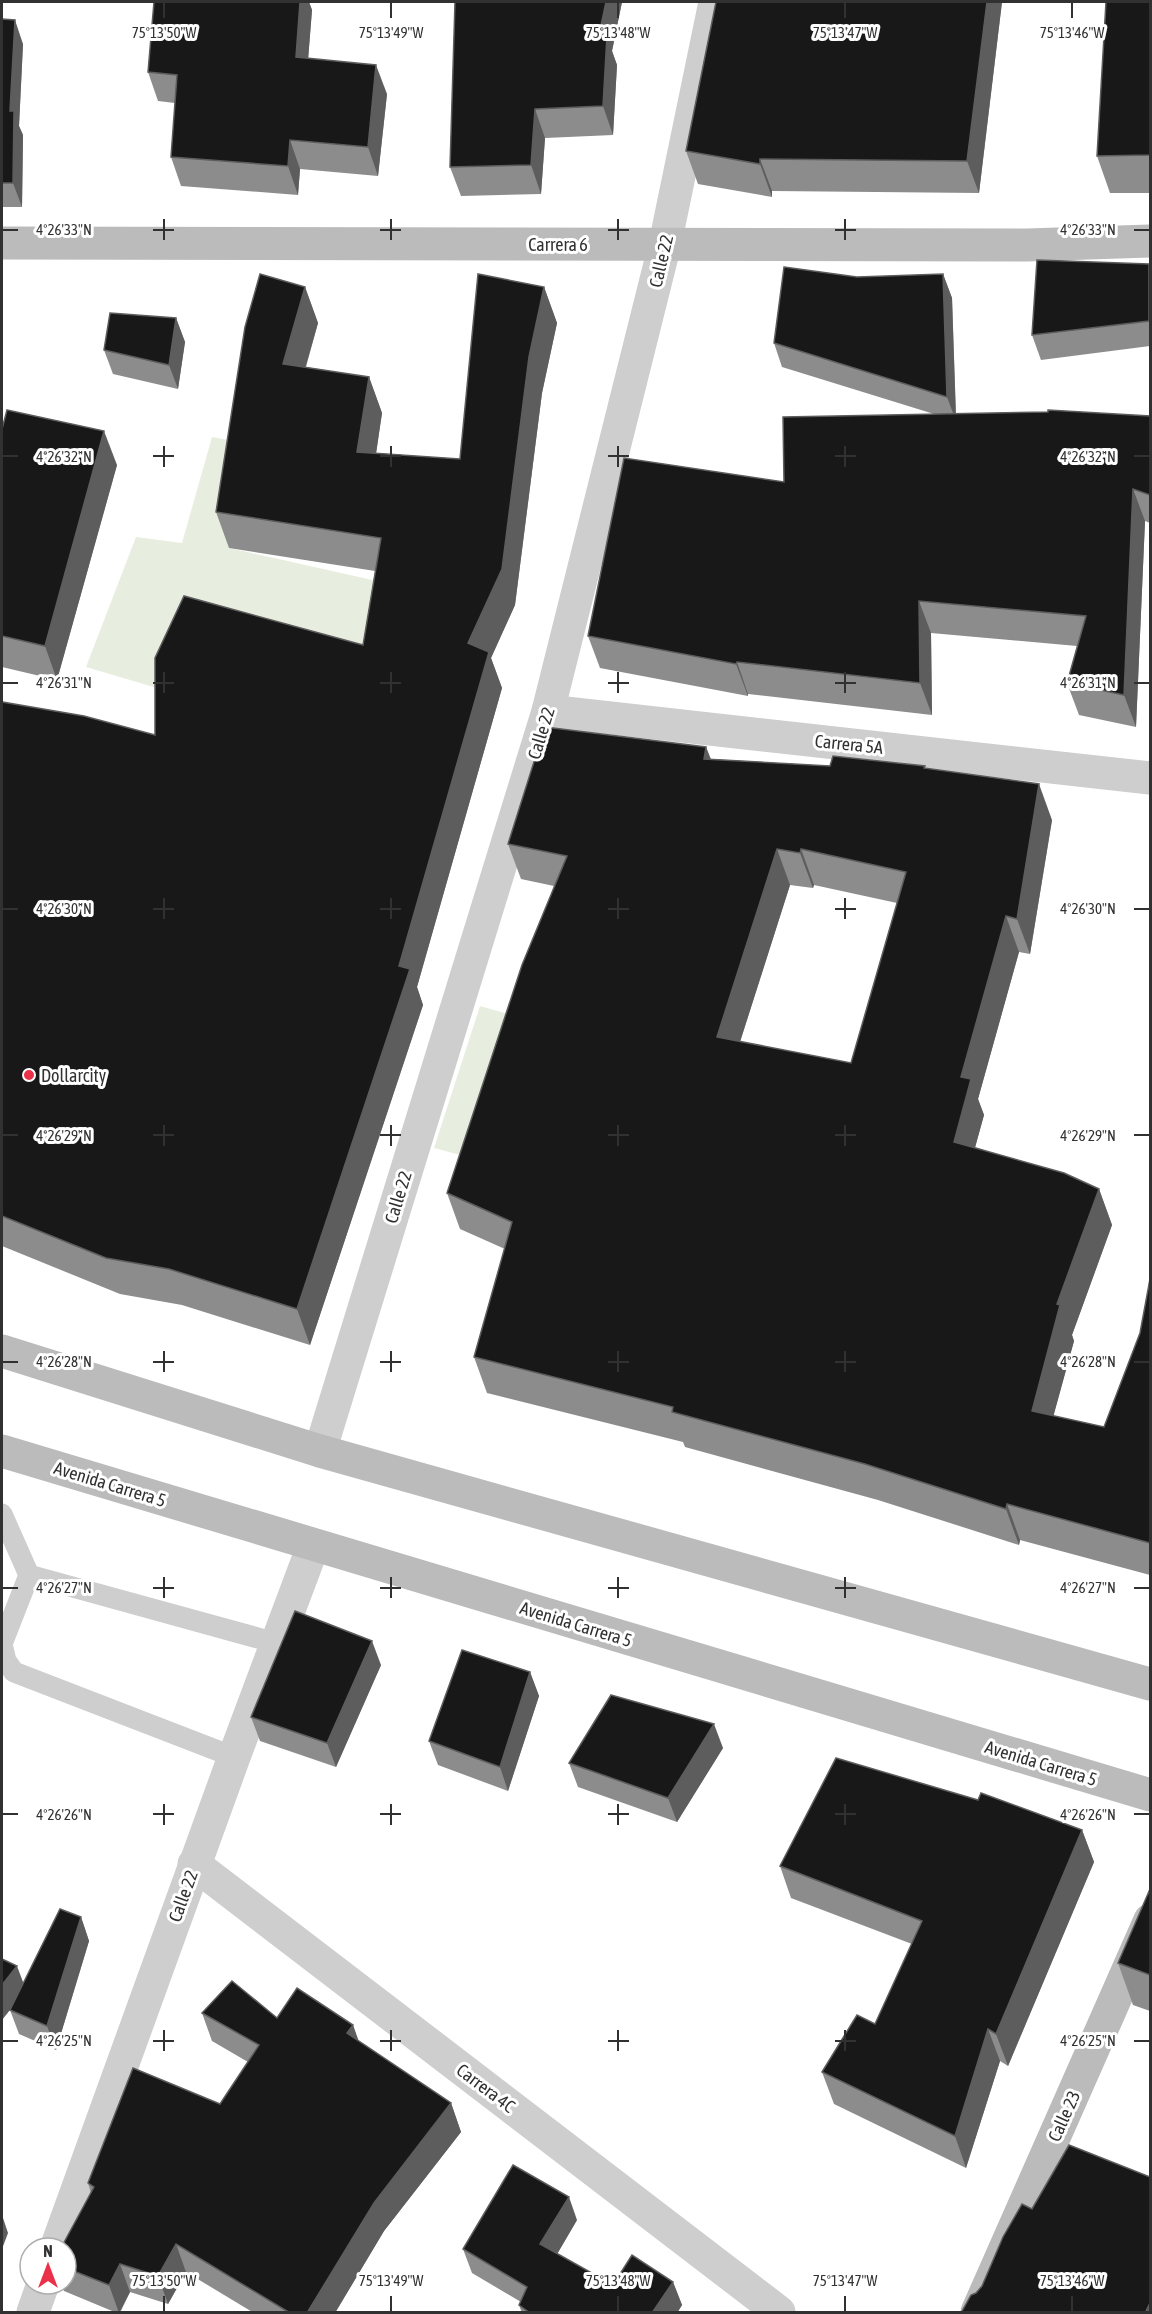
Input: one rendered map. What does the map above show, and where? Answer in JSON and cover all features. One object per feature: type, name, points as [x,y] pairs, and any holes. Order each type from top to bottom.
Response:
[{"type":"main road","name":"Carrera 6","points":[[2,243],[1027,245],[1150,241]]},
{"type":"main road","points":[[2,1351],[320,1450],[1150,1684]]},
{"type":"main road","name":"Avenida Carrera 5","points":[[2,1451],[1150,1795]]},
{"type":"main road","name":"Calle 23","points":[[976,2313],[1150,1920]]},
{"type":"street","name":"Calle 22","points":[[320,1450],[549,711],[665,244],[715,2]]},
{"type":"street","name":"Carrera 5A","points":[[549,711],[1150,778]]},
{"type":"street","name":"Calle 22","points":[[60,2236],[194,1864],[313,1546]]},
{"type":"street","name":"Carrera 4C","points":[[194,1864],[779,2313]]},
{"type":"street","points":[[33,2313],[39,2296]]},
{"type":"lane","points":[[2,1514],[29,1575],[2,1644],[6,1661],[14,1672],[234,1757]]},
{"type":"lane","points":[[29,1575],[276,1643]]},
{"type":"green space","points":[[212,437],[245,443],[229,548],[377,581],[360,666],[157,688],[86,667],[136,537],[182,543]]},
{"type":"green space","points":[[480,1006],[522,1018],[475,1159],[434,1148]]},
{"type":"building","points":[[154,2],[300,2],[296,57],[376,65],[368,147],[290,140],[288,166],[171,157],[177,75],[148,72]]},
{"type":"building","points":[[455,2],[606,2],[599,35],[607,36],[603,106],[535,109],[531,165],[450,167]]},
{"type":"building","points":[[716,2],[987,2],[967,161],[760,159],[760,164],[686,151]]},
{"type":"building","points":[[1106,2],[1150,2],[1150,155],[1097,156]]},
{"type":"building","points":[[2,19],[15,20],[10,111],[14,111],[13,183],[2,183]]},
{"type":"building","points":[[1037,260],[1149,264],[1149,321],[1032,335]]},
{"type":"building","points":[[784,267],[857,277],[943,274],[947,397],[774,343]]},
{"type":"building","points":[[260,274],[305,287],[283,364],[369,377],[357,452],[460,459],[478,274],[544,287],[529,357],[502,569],[468,643],[489,652],[399,966],[410,969],[297,1309],[169,1269],[106,1258],[2,1216],[2,702],[84,716],[155,735],[155,658],[184,596],[363,645],[381,538],[216,512],[245,327]]},
{"type":"building","points":[[110,313],[176,318],[169,365],[104,350]]},
{"type":"building","points":[[7,410],[104,431],[45,646],[2,636],[2,429]]},
{"type":"building","points":[[1048,410],[1150,416],[1150,495],[1133,489],[1124,695],[1067,683],[1086,616],[919,601],[920,683],[737,662],[736,664],[588,636],[624,458],[784,482],[783,417],[1048,412]]},
{"type":"building","points":[[545,727],[706,747],[704,759],[830,766],[833,756],[925,766],[924,768],[1039,784],[1017,919],[1006,916],[961,1077],[971,1079],[954,1142],[1064,1173],[1099,1189],[1057,1304],[1060,1305],[1032,1411],[1104,1427],[1140,1333],[1150,1279],[1150,1543],[1007,1504],[1006,1509],[865,1464],[672,1412],[673,1407],[474,1357],[512,1222],[447,1193],[522,965],[567,856],[508,844]],"holes":[[[777,849],[800,853],[801,849],[906,872],[851,1063],[717,1037]]]},
{"type":"building","points":[[295,1611],[372,1641],[327,1743],[251,1717]]},
{"type":"building","points":[[462,1650],[530,1672],[500,1767],[429,1741]]},
{"type":"building","points":[[611,1695],[714,1724],[668,1798],[569,1763]]},
{"type":"building","points":[[836,1758],[978,1800],[981,1793],[1082,1830],[996,2034],[988,2029],[955,2136],[822,2072],[857,2015],[875,2024],[922,1921],[780,1866]]},
{"type":"building","points":[[1150,1889],[1150,1975],[1118,1963]]},
{"type":"building","points":[[60,1909],[81,1917],[47,2026],[10,2010]]},
{"type":"building","points":[[2,1959],[17,1966],[2,1985]]},
{"type":"building","points":[[232,1981],[277,2018],[297,1988],[353,2025],[347,2033],[451,2103],[374,2203],[307,2313],[290,2313],[176,2244],[158,2276],[120,2264],[109,2285],[78,2273],[78,2236],[67,2236],[94,2187],[88,2183],[133,2068],[220,2104],[259,2045],[202,2013]]},
{"type":"building","points":[[1069,2145],[1150,2177],[1150,2303],[1145,2313],[961,2313],[971,2295],[982,2286],[1003,2237],[1022,2204],[1032,2209]]},
{"type":"building","points":[[513,2165],[569,2197],[540,2244],[613,2285],[632,2255],[673,2282],[652,2313],[530,2313],[519,2305],[527,2287],[463,2249]]},
{"type":"place","name":"Dollarcity","points":[[29,1075]]}]
